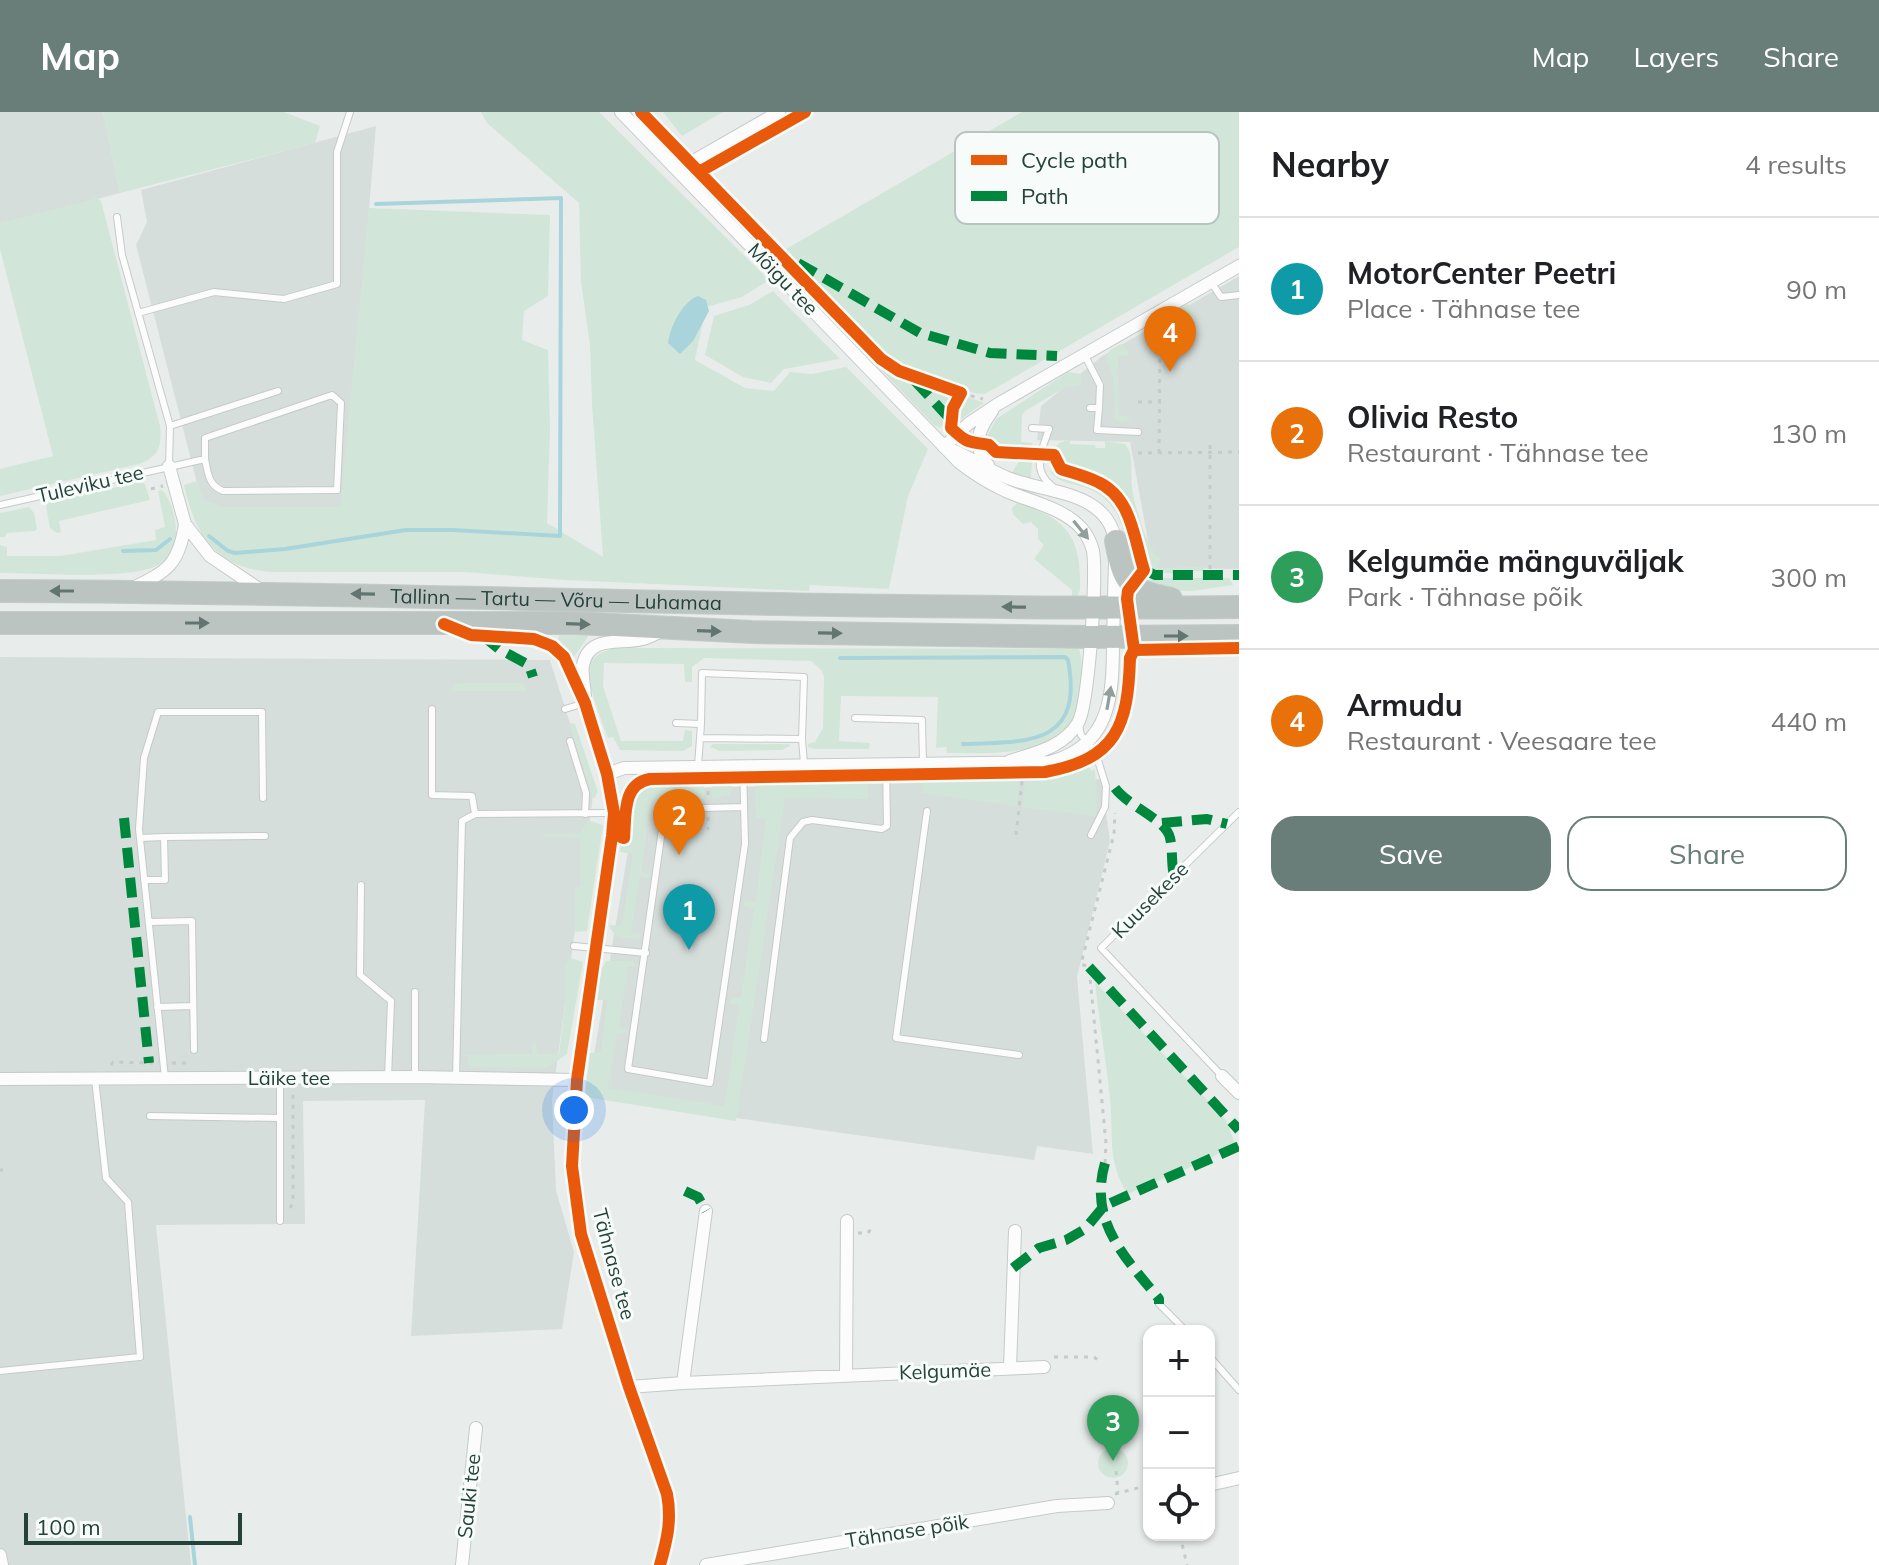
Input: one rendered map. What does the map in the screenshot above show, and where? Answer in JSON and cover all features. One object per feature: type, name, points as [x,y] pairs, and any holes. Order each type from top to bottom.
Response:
[{"type":"highway","points":[[1116,541],[1125,579],[1143,592],[1207,607],[1239,607]]},
{"type":"highway","name":"Tallinn — Tartu — Võru — Luhamaa","points":[[0,591],[265,592],[1103,608],[1207,607]]},
{"type":"highway","name":"Tallinn — Tartu — Võru — Luhamaa","points":[[0,623],[576,623],[665,629],[1090,637],[1239,636]]},
{"type":"street","name":"Mõigu tee","points":[[621,112],[944,447],[974,474],[1066,516],[1080,526],[1087,534],[1093,551],[1103,608]]},
{"type":"street","points":[[679,172],[774,113]]},
{"type":"street","points":[[944,447],[968,424],[998,404],[1239,266]]},
{"type":"street","points":[[992,471],[978,452],[977,444],[979,432],[998,404]]},
{"type":"street","name":"Mõigu tee","points":[[944,447],[992,471],[1043,490],[1058,491],[1096,507],[1111,524],[1116,541]]},
{"type":"street","name":"Tuleviku tee","points":[[169,466],[185,524],[218,563],[265,592]]},
{"type":"street","points":[[125,592],[152,579],[174,562],[179,554],[185,524]]},
{"type":"street","points":[[1019,770],[1068,735],[1079,722],[1085,701],[1090,637],[1103,608],[1116,541]]},
{"type":"street","points":[[607,774],[624,768],[743,772],[804,764],[923,763],[1019,770],[1070,757],[1087,744],[1108,710],[1113,637],[1103,608]]},
{"type":"street","points":[[444,624],[471,635],[526,637],[552,646],[564,657],[585,703]]},
{"type":"street","points":[[585,703],[583,668],[587,653],[594,647],[614,641],[641,640],[665,629]]},
{"type":"street","name":"Tähnase tee","points":[[585,703],[607,774],[614,813],[577,1080],[572,1166],[581,1234],[669,1502],[670,1529],[660,1565]]},
{"type":"street","name":"Kuusekese","points":[[1222,1076],[1239,1093]]},
{"type":"street","name":"Läike tee","points":[[0,1079],[415,1077],[577,1080]]},
{"type":"street","points":[[683,1383],[706,1211]]},
{"type":"street","points":[[846,1375],[847,1221]]},
{"type":"street","points":[[1010,1368],[1015,1231]]},
{"type":"street","name":"Kelgumäe","points":[[629,1387],[1044,1367]]},
{"type":"street","name":"Sauki tee","points":[[462,1565],[476,1428]]},
{"type":"street","points":[[1215,1484],[1239,1478]]},
{"type":"street","name":"Tähnase põik","points":[[706,1565],[1057,1506],[1108,1503]]},
{"type":"street","points":[[0,1555],[2,1565]]},
{"type":"lane","points":[[138,313],[214,292],[284,299],[337,284],[337,152],[350,112]]},
{"type":"lane","points":[[117,217],[122,255],[170,426],[169,466],[205,459]]},
{"type":"lane","points":[[1211,282],[1221,297],[1239,295]]},
{"type":"lane","points":[[1084,354],[1100,385],[1097,430],[1138,432]]},
{"type":"lane","points":[[170,426],[278,391]]},
{"type":"lane","points":[[332,395],[341,403],[337,490],[223,491],[215,488],[210,481],[205,459],[205,438],[332,395]]},
{"type":"lane","points":[[1090,408],[1099,408]]},
{"type":"lane","points":[[1032,428],[1049,429],[1040,455],[1039,469],[1045,481],[1058,491]]},
{"type":"lane","name":"Tuleviku tee","points":[[0,505],[169,466]]},
{"type":"lane","points":[[696,772],[702,673],[804,677],[804,764]]},
{"type":"lane","points":[[565,709],[585,703]]},
{"type":"lane","points":[[432,709],[432,795],[472,796],[475,814]]},
{"type":"lane","points":[[165,1078],[140,838],[144,758],[158,712],[262,712],[263,798]]},
{"type":"lane","points":[[855,718],[922,720],[923,763]]},
{"type":"lane","points":[[1079,722],[1081,735],[1096,754],[1106,786],[1105,807],[1091,835]]},
{"type":"lane","points":[[676,723],[701,724]]},
{"type":"lane","points":[[700,738],[802,739]]},
{"type":"lane","points":[[570,741],[586,793],[585,814]]},
{"type":"lane","points":[[764,1039],[790,838],[803,822],[812,820],[882,829],[887,826],[886,764]]},
{"type":"lane","points":[[743,772],[744,807],[745,844],[710,1083],[628,1069],[665,809],[744,807]]},
{"type":"lane","points":[[927,811],[896,1038],[1019,1055]]},
{"type":"lane","name":"Kuusekese","points":[[1222,1076],[1101,948],[1239,812]]},
{"type":"lane","points":[[456,1078],[462,821],[475,814],[614,813]]},
{"type":"lane","points":[[140,838],[265,836]]},
{"type":"lane","points":[[144,880],[165,880],[164,837]]},
{"type":"lane","points":[[361,885],[360,975],[391,1001],[388,1078]]},
{"type":"lane","points":[[149,922],[192,921],[194,1050]]},
{"type":"lane","points":[[574,946],[646,953]]},
{"type":"lane","points":[[415,992],[415,1077]]},
{"type":"lane","points":[[157,1007],[193,1006]]},
{"type":"lane","points":[[0,1371],[140,1357],[128,1202],[106,1178],[95,1078]]},
{"type":"lane","points":[[280,1221],[279,1118],[286,1078]]},
{"type":"lane","points":[[150,1116],[279,1118]]},
{"type":"lane","points":[[1159,1304],[1180,1325]]},
{"type":"lane","points":[[1215,1363],[1239,1390]]},
{"type":"path","points":[[1156,312],[1160,321],[1159,453]]},
{"type":"path","points":[[951,389],[961,393],[953,408]]},
{"type":"path","points":[[1138,402],[1160,402]]},
{"type":"path","points":[[1210,445],[1210,575]]},
{"type":"path","points":[[1138,453],[1239,452]]},
{"type":"path","points":[[1016,835],[1019,770]]},
{"type":"path","points":[[696,772],[743,772]]},
{"type":"path","points":[[708,782],[708,798]]},
{"type":"path","points":[[108,1068],[113,1062],[193,1063]]},
{"type":"path","points":[[280,1221],[293,1203],[286,1078]]},
{"type":"path","points":[[1044,1367],[1044,1358],[1094,1357],[1099,1361]]},
{"type":"path","points":[[1116,1471],[1118,1492]]},
{"type":"path","points":[[1108,1503],[1118,1492],[1143,1486]]},
{"type":"path","points":[[1181,1541],[1187,1565]]},
{"type":"shaded area","points":[[0,112],[103,112],[120,193],[0,225]]},
{"type":"shaded area","points":[[376,126],[344,509],[205,514],[136,245],[147,222],[141,190]]},
{"type":"shaded area","points":[[1239,276],[1239,569],[1153,568],[1130,442],[1037,440],[1041,406],[1101,357]]},
{"type":"shaded area","points":[[0,657],[550,660],[593,796],[552,1100],[556,1190],[574,1252],[562,1329],[411,1336],[425,1100],[303,1101],[305,1224],[156,1225],[191,1565],[0,1565]]},
{"type":"shaded area","points":[[1101,779],[1110,841],[1077,977],[1093,1154],[1037,1146],[1034,1160],[587,1097],[637,797],[647,789]]},
{"type":"green space","points":[[103,112],[284,112],[320,126],[315,143],[120,193]]},
{"type":"green space","points":[[481,112],[599,112],[769,280],[742,297],[706,307],[695,360],[745,388],[774,391],[790,372],[812,374],[846,367],[928,449],[908,496],[889,589],[810,585],[809,591],[565,580],[464,572],[270,572],[235,563],[210,545],[194,519],[184,485],[197,481],[204,500],[223,507],[340,507],[369,208],[550,215],[548,296],[524,311],[522,340],[548,350],[550,429],[547,523],[603,557],[590,345],[581,282],[579,203],[487,123]]},
{"type":"green space","points":[[663,112],[723,112],[682,136]]},
{"type":"green space","points":[[1022,112],[1239,112],[1239,247],[984,394],[910,372],[879,354],[781,252],[955,151],[955,224],[1219,224],[1219,132],[988,132]]},
{"type":"green space","points":[[697,175],[879,362],[900,374],[953,393],[955,397],[947,411],[947,428],[935,426],[701,183]]},
{"type":"green space","points":[[98,198],[160,426],[160,445],[151,458],[139,464],[0,496],[0,469],[53,456],[0,249],[0,223]]},
{"type":"green space","points":[[773,291],[840,359],[784,369],[771,383],[743,377],[705,355],[714,316],[749,305]]},
{"type":"green space","points":[[1188,304],[1194,311],[1195,339],[1163,337],[1163,318]]},
{"type":"green space","points":[[1121,344],[1129,352],[1118,356],[1119,416],[1127,416],[1130,420],[1119,422],[1115,418],[1113,374],[1106,360],[1110,350]]},
{"type":"green space","points":[[1068,372],[1081,374],[1081,385],[1064,388],[1022,415],[1021,442],[1032,443],[1034,449],[997,449],[993,441],[985,440],[996,419]]},
{"type":"green space","points":[[968,397],[984,403],[954,424],[958,405]]},
{"type":"green space","points":[[1065,441],[1095,445],[1096,448],[1105,448],[1105,441],[1125,444],[1131,459],[1135,504],[1146,536],[1160,559],[1159,568],[1204,567],[1204,571],[1165,573],[1148,565],[1125,501],[1112,487],[1062,466],[1059,451],[1053,450]]},
{"type":"green space","points":[[1021,458],[1032,459],[1031,479],[1011,474]]},
{"type":"green space","points":[[1050,471],[1099,488],[1119,505],[1130,534],[1135,567],[1133,579],[1122,525],[1108,502],[1098,493],[1061,480]]},
{"type":"green space","points":[[139,482],[145,484],[150,500],[59,521],[61,532],[50,528],[48,503]]},
{"type":"green space","points":[[162,490],[172,509],[176,537],[169,556],[156,566],[104,574],[0,573],[0,545],[7,547],[7,556],[60,556],[156,540],[155,530],[165,527],[158,491]]},
{"type":"green space","points":[[1018,502],[1046,514],[1065,528],[1071,537],[1079,562],[1080,585],[1079,593],[1072,599],[1072,590],[1034,559],[1044,545],[1038,539],[1038,529],[1031,522],[1023,524],[1013,514],[1012,508]]},
{"type":"green space","points":[[29,507],[34,513],[37,529],[7,533],[5,537],[0,537],[0,513]]},
{"type":"green space","points":[[1159,578],[1229,578],[1233,585],[1192,591],[1161,591],[1143,581]]},
{"type":"green space","points":[[560,634],[588,637],[574,657],[558,639]]},
{"type":"green space","points":[[616,648],[1079,649],[1081,686],[1077,710],[1067,728],[1052,740],[1033,747],[990,753],[947,753],[946,747],[936,748],[938,697],[841,696],[839,741],[870,743],[869,749],[815,749],[808,747],[808,744],[815,742],[823,728],[824,677],[811,661],[704,658],[692,667],[692,682],[685,682],[684,664],[604,663],[603,686],[621,741],[683,741],[685,730],[692,731],[692,746],[683,751],[620,750],[613,737],[608,738],[589,675],[593,659]]},
{"type":"green space","points":[[518,683],[524,685],[526,691],[451,691],[455,684]]},
{"type":"green space","points":[[570,723],[575,724],[598,792],[594,799]]},
{"type":"green space","points":[[713,744],[790,746],[782,750],[720,751],[710,747]]},
{"type":"green space","points":[[1088,765],[1091,771],[1095,769],[1095,816],[1022,807],[1026,777],[1055,775]]},
{"type":"green space","points":[[1020,778],[1017,806],[921,793],[924,780]]},
{"type":"green space","points":[[868,780],[868,799],[785,798],[736,1121],[585,1097],[590,1053],[601,1052],[607,1000],[597,1000],[601,970],[606,961],[632,961],[637,967],[628,966],[619,1027],[628,1032],[617,1034],[608,1088],[725,1106],[739,1006],[730,1003],[731,999],[741,997],[754,909],[744,903],[756,902],[766,819],[756,817],[755,782]]},
{"type":"green space","points":[[732,782],[729,795],[712,798],[712,783]]},
{"type":"green space","points":[[650,783],[704,783],[704,798],[651,800],[641,871],[650,875],[648,878],[640,877],[631,933],[641,935],[638,939],[617,935],[609,925],[622,926],[633,854],[620,852],[621,842],[627,842],[631,798],[634,791]]},
{"type":"green space","points":[[588,820],[603,825],[587,931],[575,932],[575,887],[580,887],[580,838],[543,837],[543,834],[581,833]]},
{"type":"green space","points":[[570,958],[583,962],[567,1054],[547,1068],[469,1067],[467,1055],[532,1054],[532,1044],[536,1044],[537,1054],[559,1054],[565,1005],[565,965]]},
{"type":"green space","points":[[1095,982],[1226,1120],[1235,1144],[1209,1159],[1128,1194],[1116,1170],[1112,1148],[1110,1099]]},
{"type":"green space","points":[[1113,1448],[1124,1452],[1128,1463],[1124,1474],[1113,1478],[1102,1474],[1098,1463],[1102,1452]]},
{"type":"water","points":[[698,296],[706,300],[709,311],[693,341],[680,354],[668,343],[671,330],[682,309]]},
{"type":"waterway","points":[[209,536],[235,553],[285,549],[406,530],[560,536],[561,198],[376,204]]},
{"type":"waterway","points":[[123,551],[156,550],[170,539]]},
{"type":"waterway","points":[[840,658],[1065,657],[1068,660],[1071,688],[1067,709],[1059,724],[1046,734],[1029,739],[963,744]]},
{"type":"waterway","points":[[190,1517],[195,1565]]},
{"type":"marked path","points":[[798,263],[920,333],[990,353],[1057,356]]},
{"type":"marked path","points":[[915,381],[950,419]]},
{"type":"marked path","points":[[1144,570],[1155,575],[1239,575]]},
{"type":"marked path","points":[[483,636],[499,649],[529,665],[533,677]]},
{"type":"marked path","points":[[1115,788],[1167,831],[1174,876]]},
{"type":"marked path","points":[[124,818],[149,1063]]},
{"type":"marked path","points":[[1162,823],[1207,819],[1227,824]]},
{"type":"marked path","points":[[1089,967],[1239,1130]]},
{"type":"marked path","points":[[1013,1268],[1039,1248],[1066,1240],[1085,1229],[1104,1206],[1239,1146]]},
{"type":"marked path","points":[[1105,1163],[1101,1184],[1106,1221],[1123,1254],[1159,1299],[1159,1304]]},
{"type":"marked path","points":[[685,1191],[698,1197],[706,1211]]},
{"type":"cycle path","points":[[641,112],[699,172],[805,112]]},
{"type":"cycle path","points":[[621,837],[624,838],[630,794],[634,787],[650,779],[1045,772],[1088,758],[1114,736],[1121,721],[1126,703],[1130,658],[1134,650],[1128,591],[1144,570],[1130,520],[1118,498],[1109,489],[1061,469],[1054,455],[996,452],[989,445],[961,437],[951,428],[953,408],[961,393],[899,371],[881,359],[699,172]]},
{"type":"cycle path","points":[[444,624],[471,635],[534,639],[552,646],[564,657],[585,703],[607,774],[614,813],[612,836],[577,1080],[572,1166],[581,1234],[629,1387],[667,1494],[668,1530],[660,1565]]},
{"type":"cycle path","points":[[1134,650],[1239,648]]},
{"type":"place","name":"Armudu","points":[[1170,372]]},
{"type":"place","name":"Olivia Resto","points":[[679,855]]},
{"type":"place","name":"MotorCenter Peetri","points":[[689,950]]},
{"type":"place","name":"Kelgumäe mänguväljak","points":[[1113,1461]]}]
